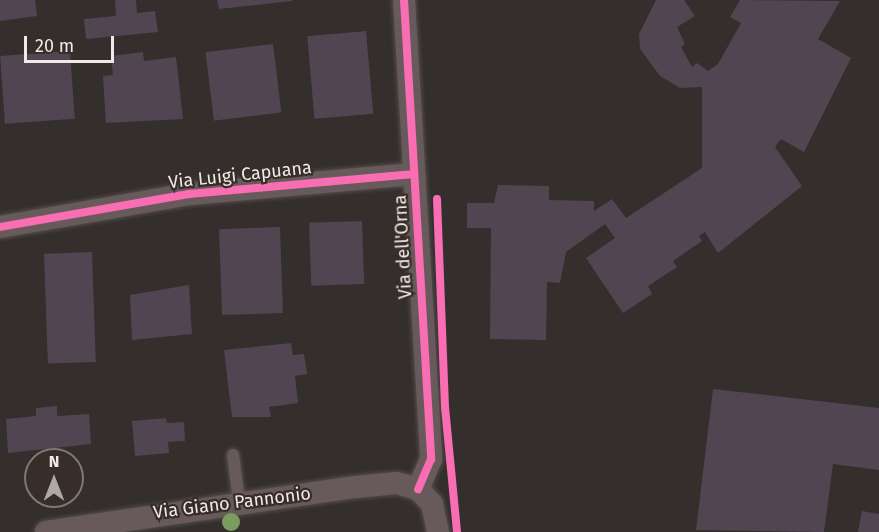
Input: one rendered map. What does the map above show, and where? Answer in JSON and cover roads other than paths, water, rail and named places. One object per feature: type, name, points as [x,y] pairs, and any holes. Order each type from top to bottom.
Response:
[{"type":"street","name":"Via dell'Orna","points":[[404,0],[431,459],[418,489]]},
{"type":"street","name":"Via Luigi Capuana","points":[[0,227],[189,194],[414,174]]},
{"type":"street","name":"Via Giano Pannonio","points":[[46,532],[239,501],[396,483],[418,489]]},
{"type":"street","points":[[418,489],[432,504],[438,532]]},
{"type":"lane","points":[[233,455],[239,501]]}]
